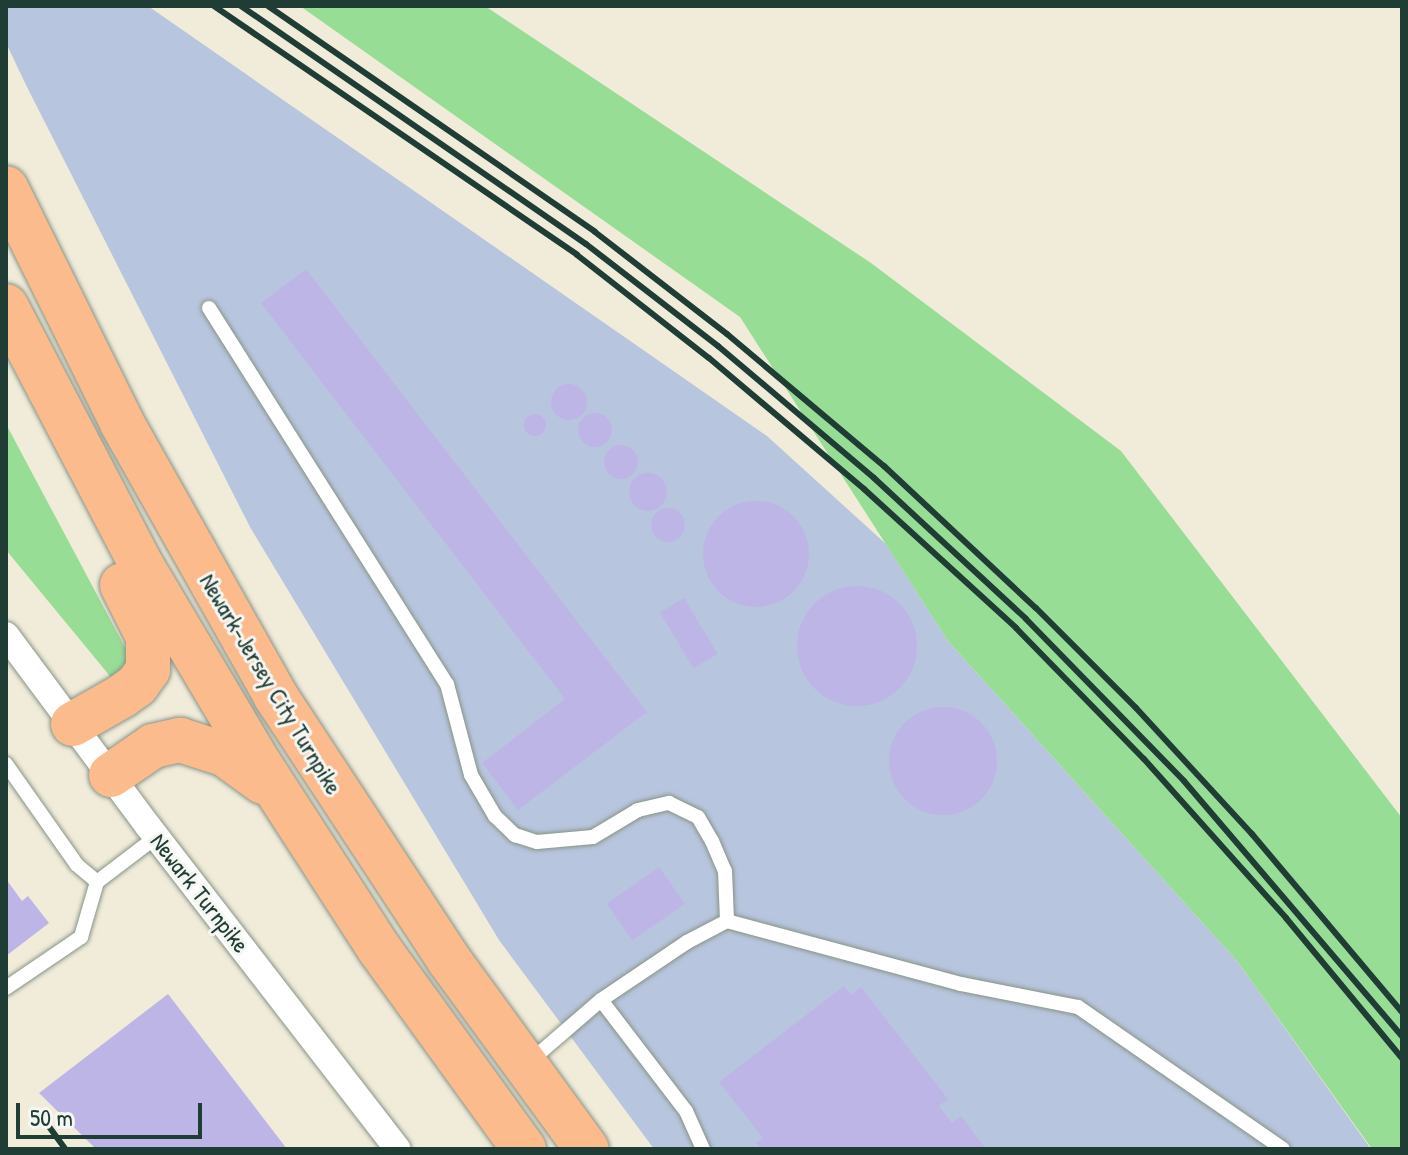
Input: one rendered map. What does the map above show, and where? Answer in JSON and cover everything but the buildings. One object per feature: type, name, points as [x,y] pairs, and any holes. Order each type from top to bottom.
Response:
[{"type":"highway","name":"Newark-Jersey City Turnpike","points":[[6,188],[102,387],[185,540],[275,695],[398,887],[587,1149]]},
{"type":"highway","name":"Newark-Jersey City Turnpike","points":[[6,306],[142,566],[279,796],[380,950],[524,1149]]},
{"type":"highway","points":[[56,404],[86,522],[136,611],[150,650],[148,670],[137,685],[73,724]]},
{"type":"highway","points":[[111,775],[161,743],[191,741],[236,761],[279,796]]},
{"type":"street","name":"Newark Turnpike","points":[[6,635],[156,837],[398,1149]]},
{"type":"lane","points":[[209,308],[447,684],[471,775],[495,816],[515,835],[537,842],[593,837],[638,810],[669,803],[698,817],[712,841],[725,871],[727,921]]},
{"type":"lane","points":[[6,764],[77,865],[97,882]]},
{"type":"lane","points":[[6,988],[81,937],[97,882],[156,837]]},
{"type":"lane","points":[[525,1066],[601,1000],[687,942],[727,921],[961,984],[1078,1007],[1283,1149]]},
{"type":"lane","points":[[601,1000],[686,1111],[703,1149]]},
{"type":"shaded area","points":[[6,6],[148,6],[767,436],[886,544],[948,641],[1237,961],[1371,1149],[654,1149],[499,940],[250,527],[6,43]]},
{"type":"green space","points":[[300,6],[485,6],[871,263],[1121,451],[1402,818],[1402,1149],[1372,1149],[1237,961],[948,641],[740,317]]},
{"type":"green space","points":[[6,424],[135,666],[114,681],[6,550]]},
{"type":"railway","points":[[214,6],[577,255],[709,358],[864,489],[1016,628],[1144,759],[1286,918],[1402,1058]]},
{"type":"railway","points":[[241,6],[586,244],[718,346],[874,478],[1026,619],[1184,781],[1402,1036]]},
{"type":"railway","points":[[268,6],[595,232],[727,334],[884,466],[1036,608],[1136,708],[1252,834],[1402,1012]]},
{"type":"railway","points":[[42,1117],[65,1149]]}]
